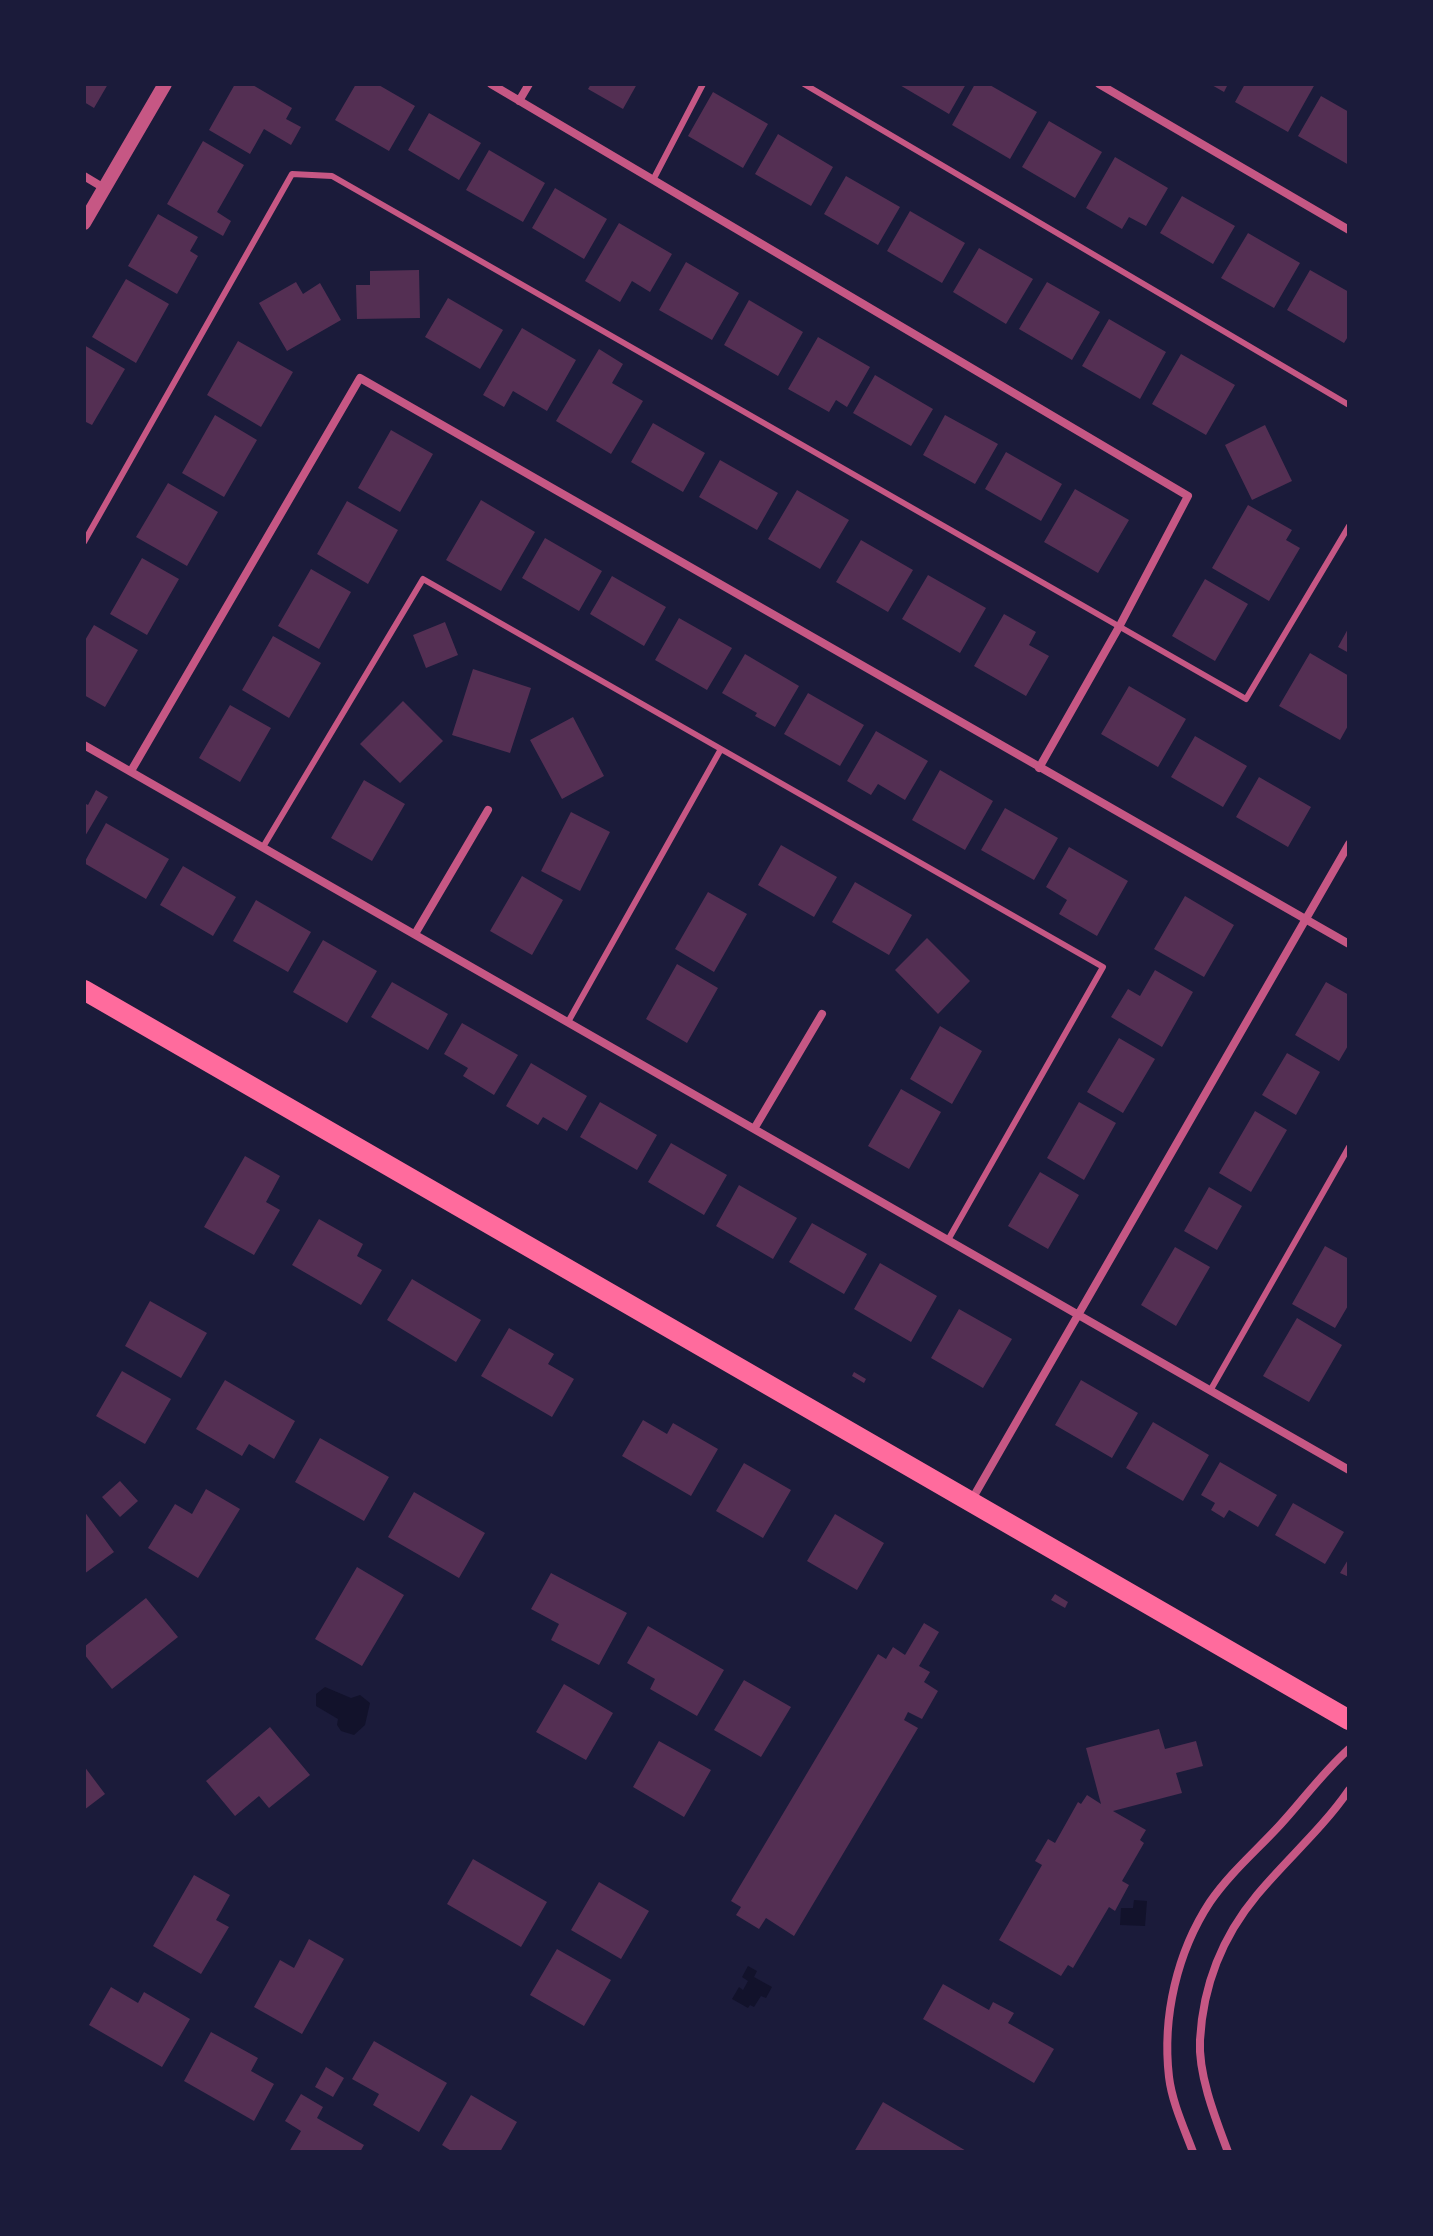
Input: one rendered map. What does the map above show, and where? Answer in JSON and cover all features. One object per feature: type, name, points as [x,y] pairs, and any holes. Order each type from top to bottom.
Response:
[{"type":"main road","points":[[84,990],[1349,1720]]},
{"type":"street","points":[[84,223],[165,84]]},
{"type":"street","points":[[491,84],[1188,496],[1119,627],[1039,768]]},
{"type":"street","points":[[519,101],[529,84]]},
{"type":"street","points":[[1099,84],[1349,230]]},
{"type":"street","points":[[84,176],[104,188]]},
{"type":"street","points":[[131,771],[360,378],[1349,944]]},
{"type":"street","points":[[84,745],[1349,1470]]},
{"type":"street","points":[[415,934],[488,810]]},
{"type":"street","points":[[971,1502],[1349,844]]},
{"type":"street","points":[[754,1129],[822,1014]]},
{"type":"street","points":[[1193,2152],[1169,2078],[1167,2019],[1182,1962],[1195,1928],[1210,1902],[1327,1769],[1349,1749]]},
{"type":"street","points":[[1228,2152],[1213,2110],[1200,2042],[1212,1972],[1229,1932],[1258,1895],[1321,1827],[1349,1790]]},
{"type":"lane","points":[[652,181],[703,84]]},
{"type":"lane","points":[[804,84],[1349,405]]},
{"type":"lane","points":[[84,542],[292,174],[332,176],[1246,699],[1349,526]]},
{"type":"lane","points":[[263,847],[423,579],[1103,967],[948,1240]]},
{"type":"lane","points":[[568,1022],[721,749]]},
{"type":"lane","points":[[1210,1391],[1349,1147]]},
{"type":"shaded area","points":[[325,1687],[351,1698],[360,1695],[370,1703],[365,1725],[354,1735],[341,1731],[337,1725],[338,1719],[316,1706],[316,1694]]},
{"type":"shaded area","points":[[1134,1900],[1147,1901],[1145,1926],[1120,1925],[1121,1908],[1133,1908]]},
{"type":"shaded area","points":[[748,1966],[757,1971],[754,1977],[772,1987],[766,1998],[761,1996],[754,2007],[750,2005],[748,2008],[732,1999],[739,1987],[743,1990],[748,1981],[742,1977]]},
{"type":"building","points":[[84,84],[108,84],[94,108],[84,102]]},
{"type":"building","points":[[235,84],[251,84],[292,108],[286,119],[301,127],[291,145],[264,129],[250,154],[209,130]]},
{"type":"building","points":[[356,84],[377,84],[415,106],[389,151],[335,120]]},
{"type":"building","points":[[591,84],[637,84],[623,109],[588,89]]},
{"type":"building","points":[[898,84],[966,84],[949,114]]},
{"type":"building","points":[[975,84],[988,84],[1037,112],[1010,159],[952,125]]},
{"type":"building","points":[[1210,84],[1228,84],[1224,92]]},
{"type":"building","points":[[1245,84],[1315,84],[1288,132],[1235,102]]},
{"type":"building","points":[[713,92],[768,124],[743,168],[688,136]]},
{"type":"building","points":[[1321,96],[1349,112],[1349,165],[1298,136]]},
{"type":"building","points":[[429,113],[481,143],[459,180],[408,150]]},
{"type":"building","points":[[1049,121],[1102,152],[1075,198],[1022,167]]},
{"type":"building","points":[[778,134],[833,167],[811,206],[755,174]]},
{"type":"building","points":[[203,141],[244,165],[217,212],[231,221],[223,236],[167,204]]},
{"type":"building","points":[[489,150],[545,183],[523,222],[466,190]]},
{"type":"building","points":[[1115,157],[1168,188],[1146,226],[1129,217],[1122,229],[1086,208]]},
{"type":"building","points":[[846,176],[900,207],[878,245],[824,214]]},
{"type":"building","points":[[555,188],[607,219],[584,259],[532,228]]},
{"type":"building","points":[[1182,196],[1235,226],[1213,264],[1160,233]]},
{"type":"building","points":[[910,211],[965,243],[942,283],[887,251]]},
{"type":"building","points":[[158,214],[198,237],[190,251],[198,256],[177,294],[128,266]]},
{"type":"building","points":[[619,223],[672,254],[650,292],[632,281],[620,302],[585,281]]},
{"type":"building","points":[[1248,233],[1300,263],[1274,308],[1221,278]]},
{"type":"building","points":[[979,248],[1033,279],[1006,324],[953,292]]},
{"type":"building","points":[[686,262],[739,293],[712,340],[659,310]]},
{"type":"building","points":[[419,270],[420,318],[357,319],[356,285],[370,285],[370,271]]},
{"type":"building","points":[[1310,270],[1349,292],[1349,335],[1344,343],[1287,310]]},
{"type":"building","points":[[126,279],[169,304],[136,363],[92,337]]},
{"type":"building","points":[[296,282],[303,294],[320,283],[341,320],[287,351],[259,303]]},
{"type":"building","points":[[1047,282],[1100,312],[1072,360],[1019,329]]},
{"type":"building","points":[[448,298],[503,330],[480,369],[425,337]]},
{"type":"building","points":[[749,300],[803,332],[778,376],[724,345]]},
{"type":"building","points":[[1109,319],[1166,352],[1140,399],[1082,366]]},
{"type":"building","points":[[522,328],[576,360],[547,411],[513,391],[504,407],[483,395]]},
{"type":"building","points":[[818,337],[870,367],[847,407],[836,400],[829,412],[788,389]]},
{"type":"building","points":[[238,341],[293,372],[261,427],[207,395]]},
{"type":"building","points":[[84,345],[125,369],[92,425],[84,421]]},
{"type":"building","points":[[599,349],[623,364],[612,383],[643,401],[611,454],[556,421]]},
{"type":"building","points":[[1181,354],[1235,385],[1206,435],[1152,404]]},
{"type":"building","points":[[875,375],[933,409],[911,446],[853,413]]},
{"type":"building","points":[[215,415],[257,440],[224,497],[182,473]]},
{"type":"building","points":[[945,415],[998,444],[975,484],[923,455]]},
{"type":"building","points":[[653,423],[705,453],[683,492],[631,462]]},
{"type":"building","points":[[1265,425],[1292,481],[1252,500],[1225,445]]},
{"type":"building","points":[[391,430],[433,454],[400,512],[358,488]]},
{"type":"building","points":[[1006,452],[1062,484],[1041,521],[985,489]]},
{"type":"building","points":[[720,460],[778,493],[757,530],[699,497]]},
{"type":"building","points":[[168,483],[218,512],[187,566],[136,537]]},
{"type":"building","points":[[1075,489],[1129,520],[1098,573],[1044,542]]},
{"type":"building","points":[[797,490],[849,520],[820,569],[768,539]]},
{"type":"building","points":[[481,500],[535,532],[501,591],[446,560]]},
{"type":"building","points":[[347,501],[398,530],[368,584],[317,554]]},
{"type":"building","points":[[1248,505],[1292,530],[1286,540],[1300,548],[1269,601],[1212,568]]},
{"type":"building","points":[[545,538],[602,571],[579,611],[522,578]]},
{"type":"building","points":[[861,540],[913,570],[888,612],[836,582]]},
{"type":"building","points":[[142,558],[179,579],[147,635],[110,614]]},
{"type":"building","points":[[311,569],[351,592],[319,649],[278,626]]},
{"type":"building","points":[[928,575],[986,608],[960,653],[902,619]]},
{"type":"building","points":[[612,576],[666,607],[644,646],[590,614]]},
{"type":"building","points":[[1205,579],[1248,604],[1215,661],[1172,636]]},
{"type":"building","points":[[1004,614],[1036,632],[1029,645],[1049,656],[1026,696],[974,666]]},
{"type":"building","points":[[679,618],[732,648],[707,690],[655,660]]},
{"type":"building","points":[[445,622],[458,655],[426,668],[413,635]]},
{"type":"building","points":[[94,625],[138,650],[105,707],[84,695],[84,642]]},
{"type":"building","points":[[1349,627],[1349,653],[1338,647]]},
{"type":"building","points":[[273,636],[321,663],[289,718],[242,690]]},
{"type":"building","points":[[1310,653],[1349,676],[1349,724],[1340,740],[1279,706]]},
{"type":"building","points":[[745,654],[799,686],[775,727],[722,693]]},
{"type":"building","points":[[473,669],[531,688],[510,753],[452,735]]},
{"type":"building","points":[[1129,686],[1186,719],[1158,767],[1101,734]]},
{"type":"building","points":[[808,693],[864,725],[840,766],[784,734]]},
{"type":"building","points":[[403,701],[443,741],[400,783],[360,744]]},
{"type":"building","points":[[230,705],[271,728],[240,782],[199,758]]},
{"type":"building","points":[[573,717],[604,776],[562,799],[530,740]]},
{"type":"building","points":[[876,731],[928,761],[905,800],[878,784],[871,795],[847,781]]},
{"type":"building","points":[[1195,736],[1247,766],[1223,807],[1171,777]]},
{"type":"building","points":[[940,770],[993,801],[965,850],[912,820]]},
{"type":"building","points":[[1259,777],[1311,807],[1288,847],[1236,817]]},
{"type":"building","points":[[364,780],[405,804],[372,861],[331,838]]},
{"type":"building","points":[[96,790],[108,797],[84,838],[84,803],[88,805]]},
{"type":"building","points":[[1005,808],[1058,838],[1034,880],[981,850]]},
{"type":"building","points":[[571,812],[610,832],[580,891],[541,871]]},
{"type":"building","points":[[106,823],[169,859],[146,899],[84,863]]},
{"type":"building","points":[[781,845],[837,877],[814,917],[758,885]]},
{"type":"building","points":[[1069,847],[1128,881],[1097,936],[1059,914],[1067,900],[1046,887]]},
{"type":"building","points":[[183,866],[236,897],[213,936],[160,905]]},
{"type":"building","points":[[522,876],[563,900],[532,955],[490,931]]},
{"type":"building","points":[[855,882],[912,915],[889,955],[832,922]]},
{"type":"building","points":[[708,892],[747,914],[714,972],[675,949]]},
{"type":"building","points":[[1185,896],[1234,925],[1204,977],[1154,949]]},
{"type":"building","points":[[256,900],[311,932],[288,972],[233,941]]},
{"type":"building","points":[[927,938],[970,981],[938,1014],[895,970]]},
{"type":"building","points":[[323,940],[377,971],[347,1023],[293,992]]},
{"type":"building","points":[[677,964],[718,988],[687,1043],[646,1019]]},
{"type":"building","points":[[1155,970],[1193,992],[1162,1047],[1111,1017],[1128,989],[1140,996]]},
{"type":"building","points":[[392,982],[448,1014],[428,1050],[371,1017]]},
{"type":"building","points":[[1326,982],[1349,995],[1349,1044],[1339,1061],[1295,1035]]},
{"type":"building","points":[[462,1023],[518,1055],[494,1095],[463,1076],[468,1068],[444,1054]]},
{"type":"building","points":[[940,1026],[982,1051],[952,1104],[910,1079]]},
{"type":"building","points":[[1119,1038],[1155,1059],[1123,1113],[1087,1092]]},
{"type":"building","points":[[1287,1053],[1320,1072],[1296,1115],[1262,1095]]},
{"type":"building","points":[[531,1063],[587,1096],[567,1131],[543,1117],[538,1125],[506,1106]]},
{"type":"building","points":[[901,1089],[941,1112],[909,1169],[868,1146]]},
{"type":"building","points":[[600,1102],[657,1135],[637,1170],[580,1137]]},
{"type":"building","points":[[1079,1102],[1116,1123],[1084,1180],[1047,1158]]},
{"type":"building","points":[[1255,1111],[1287,1130],[1251,1192],[1219,1173]]},
{"type":"building","points":[[671,1143],[727,1175],[704,1215],[648,1182]]},
{"type":"building","points":[[245,1156],[280,1176],[266,1202],[280,1210],[254,1255],[204,1227]]},
{"type":"building","points":[[1040,1172],[1079,1195],[1048,1249],[1008,1226]]},
{"type":"building","points":[[739,1185],[797,1218],[773,1259],[716,1226]]},
{"type":"building","points":[[1209,1187],[1242,1206],[1217,1250],[1184,1231]]},
{"type":"building","points":[[319,1219],[363,1244],[357,1256],[382,1270],[361,1305],[292,1265]]},
{"type":"building","points":[[812,1223],[867,1254],[844,1294],[789,1262]]},
{"type":"building","points":[[1325,1246],[1349,1259],[1349,1304],[1335,1328],[1292,1304]]},
{"type":"building","points":[[1175,1247],[1210,1267],[1176,1326],[1141,1305]]},
{"type":"building","points":[[880,1263],[937,1296],[911,1342],[854,1309]]},
{"type":"building","points":[[412,1279],[481,1320],[456,1362],[387,1320]]},
{"type":"building","points":[[150,1301],[207,1333],[181,1378],[125,1346]]},
{"type":"building","points":[[959,1309],[1012,1339],[983,1388],[931,1358]]},
{"type":"building","points":[[1297,1318],[1342,1345],[1309,1402],[1263,1376]]},
{"type":"building","points":[[509,1328],[554,1354],[548,1364],[574,1379],[552,1417],[481,1376]]},
{"type":"building","points":[[122,1371],[171,1399],[145,1444],[96,1416]]},
{"type":"building","points":[[854,1372],[866,1379],[864,1383],[852,1376]]},
{"type":"building","points":[[225,1380],[295,1421],[274,1459],[249,1444],[242,1456],[196,1429]]},
{"type":"building","points":[[1081,1380],[1138,1413],[1112,1458],[1055,1425]]},
{"type":"building","points":[[643,1420],[667,1434],[673,1423],[718,1449],[691,1496],[622,1456]]},
{"type":"building","points":[[1153,1422],[1209,1455],[1183,1501],[1126,1468]]},
{"type":"building","points":[[320,1438],[389,1477],[364,1521],[295,1482]]},
{"type":"building","points":[[1220,1462],[1277,1495],[1258,1527],[1229,1510],[1224,1518],[1211,1510],[1215,1503],[1201,1495]]},
{"type":"building","points":[[744,1463],[791,1490],[763,1538],[716,1511]]},
{"type":"building","points":[[120,1481],[138,1501],[120,1517],[102,1497]]},
{"type":"building","points":[[206,1489],[240,1509],[198,1578],[148,1548],[175,1504],[192,1514]]},
{"type":"building","points":[[414,1492],[485,1533],[459,1578],[388,1537]]},
{"type":"building","points":[[1293,1503],[1344,1532],[1325,1564],[1275,1535]]},
{"type":"building","points":[[84,1511],[114,1552],[84,1574]]},
{"type":"building","points":[[835,1514],[884,1543],[857,1590],[807,1561]]},
{"type":"building","points":[[1349,1558],[1349,1577],[1340,1573]]},
{"type":"building","points":[[357,1567],[404,1595],[362,1666],[315,1639]]},
{"type":"building","points":[[551,1573],[627,1613],[599,1665],[551,1640],[559,1624],[531,1609]]},
{"type":"building","points":[[1055,1594],[1068,1602],[1065,1608],[1051,1600]]},
{"type":"building","points":[[146,1598],[178,1637],[112,1689],[84,1654],[84,1647]]},
{"type":"building","points":[[924,1623],[939,1632],[919,1666],[930,1672],[924,1682],[938,1691],[922,1719],[908,1712],[904,1720],[918,1728],[794,1936],[766,1918],[759,1929],[736,1915],[741,1907],[731,1901],[878,1654],[886,1659],[893,1647],[905,1655]]},
{"type":"building","points":[[648,1626],[724,1670],[697,1716],[650,1689],[655,1679],[627,1663]]},
{"type":"building","points":[[744,1680],[791,1707],[761,1757],[714,1730]]},
{"type":"building","points":[[564,1684],[613,1713],[586,1760],[536,1732]]},
{"type":"building","points":[[270,1727],[310,1775],[269,1808],[259,1796],[235,1816],[206,1781]]},
{"type":"building","points":[[1159,1729],[1165,1749],[1196,1741],[1203,1766],[1176,1773],[1182,1793],[1113,1811],[1146,1830],[1140,1840],[1144,1843],[1122,1881],[1129,1885],[1115,1911],[1109,1907],[1073,1968],[1068,1965],[1061,1976],[999,1940],[1042,1865],[1035,1861],[1048,1839],[1055,1843],[1078,1802],[1081,1804],[1087,1795],[1101,1804],[1086,1748]]},
{"type":"building","points":[[659,1741],[711,1770],[684,1817],[633,1787]]},
{"type":"building","points":[[84,1766],[105,1794],[84,1810]]},
{"type":"building","points":[[473,1859],[547,1902],[521,1947],[447,1904]]},
{"type":"building","points":[[194,1875],[230,1895],[216,1920],[229,1927],[201,1974],[153,1946]]},
{"type":"building","points":[[599,1882],[649,1911],[621,1959],[571,1930]]},
{"type":"building","points":[[309,1939],[344,1959],[302,2034],[254,2007],[280,1960],[294,1968]]},
{"type":"building","points":[[557,1949],[611,1980],[584,2026],[530,1995]]},
{"type":"building","points":[[943,1984],[989,2010],[993,2002],[1014,2013],[1008,2023],[1054,2049],[1034,2083],[923,2019]]},
{"type":"building","points":[[111,1987],[138,2003],[144,1992],[190,2019],[162,2067],[89,2025]]},
{"type":"building","points":[[211,2032],[258,2058],[251,2071],[274,2084],[254,2121],[184,2081]]},
{"type":"building","points":[[374,2041],[447,2083],[419,2132],[373,2105],[379,2094],[352,2079]]},
{"type":"building","points":[[326,2067],[344,2078],[333,2097],[315,2087]]},
{"type":"building","points":[[301,2094],[323,2107],[317,2118],[364,2145],[360,2152],[289,2152],[301,2131],[285,2121]]},
{"type":"building","points":[[471,2095],[517,2122],[500,2152],[453,2152],[442,2145]]},
{"type":"building","points":[[883,2102],[968,2152],[854,2152]]}]
